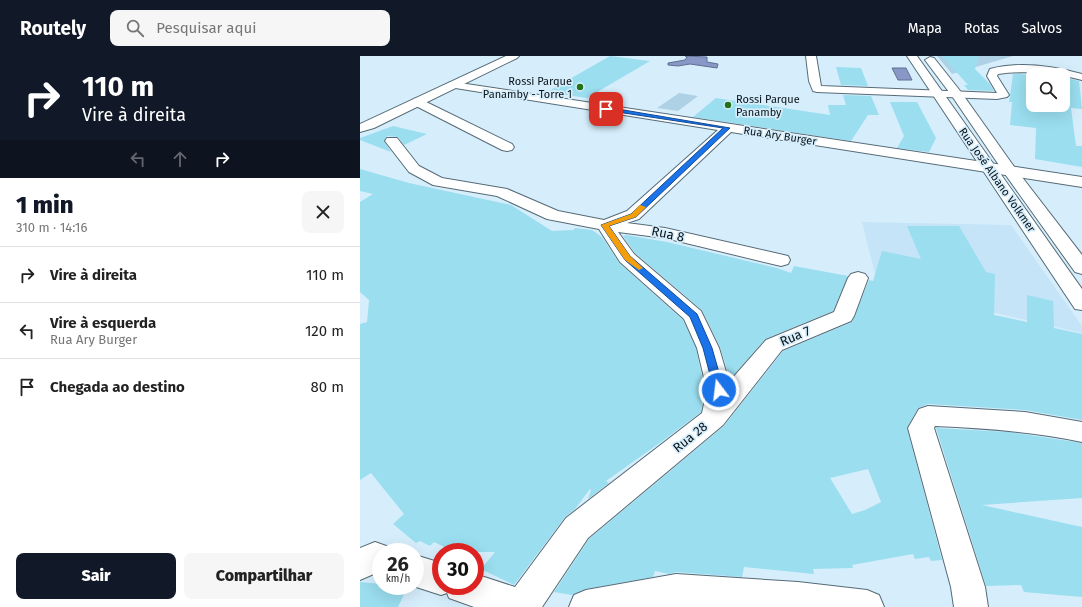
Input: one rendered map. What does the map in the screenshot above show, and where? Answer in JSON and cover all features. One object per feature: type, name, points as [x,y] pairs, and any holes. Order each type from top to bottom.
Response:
[{"type":"street","points":[[360,128],[514,56]]},
{"type":"street","points":[[811,56],[814,82],[817,89],[1003,95],[992,76],[994,71],[1023,68],[1041,69],[1064,72],[1082,77]]},
{"type":"street","points":[[1053,60],[1082,69]]},
{"type":"street","name":"Rua José Albano Volkmer","points":[[923,61],[937,94],[1082,304]]},
{"type":"street","name":"Rua José Albano Volkmer","points":[[923,61],[957,94],[1010,171],[1082,268]]},
{"type":"street","name":"Rua Ary Burger","points":[[453,85],[1082,182]]},
{"type":"street","points":[[418,102],[507,147]]},
{"type":"street","points":[[605,225],[633,215],[728,128]]},
{"type":"street","name":"Rua 8","points":[[392,141],[414,169],[438,182],[501,192],[553,215],[605,225],[665,233],[782,260]]},
{"type":"street","name":"Rua 28","points":[[523,607],[577,528],[714,418],[719,390],[708,348],[693,316],[627,258],[605,225]]},
{"type":"street","name":"Rua 7","points":[[714,418],[774,345],[843,316],[858,278]]},
{"type":"street","points":[[971,607],[968,587],[922,428],[928,416],[993,418],[1056,426],[1082,432]]},
{"type":"street","points":[[360,564],[372,558]]},
{"type":"street","points":[[586,607],[676,591],[798,599],[867,607]]},
{"type":"street","points":[[484,594],[523,607]]},
{"type":"shaded area","points":[[937,56],[1013,56],[952,74]]},
{"type":"shaded area","points":[[679,93],[698,96],[678,111],[657,108]]},
{"type":"shaded area","points":[[862,222],[1011,225],[1082,326],[1082,333],[878,286]]},
{"type":"water","points":[[685,56],[707,57],[707,62],[718,64],[717,68],[690,64],[678,66],[668,65],[668,63],[685,60],[687,57]]},
{"type":"water","points":[[892,68],[906,68],[912,80],[898,80]]},
{"type":"building","points":[[610,56],[650,61],[587,98],[547,92]]},
{"type":"building","points":[[942,56],[979,56],[975,69],[990,84],[994,91],[968,90],[964,85],[968,85]]},
{"type":"building","points":[[836,67],[861,68],[868,86],[841,85]]},
{"type":"building","points":[[1013,74],[1026,74],[1026,112],[1070,112],[1070,79],[1079,81],[1082,109],[1071,108],[1076,146],[1082,146],[1082,167],[1035,159],[1036,128],[1010,125],[1012,102],[1009,102]]},
{"type":"building","points":[[843,95],[871,96],[879,115],[868,115],[851,141],[693,117],[716,98],[830,115],[828,105],[846,105]]},
{"type":"building","points":[[890,102],[917,102],[936,138],[929,152],[897,148],[904,136]]},
{"type":"building","points":[[393,126],[427,134],[404,145],[398,137],[387,136],[384,141],[391,152],[360,140],[360,138]]},
{"type":"building","points":[[360,169],[409,183],[511,205],[552,231],[573,230],[575,228],[592,230],[602,237],[619,263],[683,320],[696,348],[705,390],[701,412],[606,481],[609,483],[588,499],[590,489],[575,509],[565,517],[514,585],[484,570],[484,565],[495,552],[484,552],[484,543],[434,542],[430,546],[420,541],[416,543],[393,524],[404,514],[371,473],[360,480],[360,324],[367,322],[369,300],[360,292],[360,202],[373,194],[360,191]]},
{"type":"building","points":[[907,226],[959,226],[986,272],[995,274],[994,315],[1027,322],[1027,295],[1053,301],[1054,328],[1082,334],[1082,420],[1025,410],[928,404],[918,408],[907,428],[942,560],[931,561],[929,557],[915,559],[913,554],[852,565],[853,568],[813,569],[814,574],[744,567],[742,577],[676,572],[669,574],[655,571],[653,577],[586,589],[572,595],[554,592],[589,539],[724,426],[783,351],[852,322],[869,280],[873,281],[882,251],[921,259]],"holes":[[[868,469],[881,502],[865,510],[852,514],[830,478]]]},
{"type":"building","points":[[626,235],[667,242],[777,268],[791,273],[794,266],[848,276],[833,311],[765,339],[730,379],[720,347],[702,310],[635,253],[623,236]]},
{"type":"building","points":[[936,428],[1009,432],[1082,443],[1082,498],[982,505],[1082,527],[1082,597],[1024,592],[1021,585],[986,586]]},
{"type":"building","points":[[360,582],[372,583],[372,595],[404,595],[398,607],[360,607]]},
{"type":"slow traffic","points":[[639,268],[627,258],[605,225],[633,215],[642,207]]},
{"type":"place","name":"Rossi Parque Panamby - Torre 1","points":[[580,87]]},
{"type":"place","name":"Rossi Parque Panamby","points":[[728,105]]},
{"type":"route","points":[[606,109],[728,128],[633,215],[605,225],[627,258],[693,316],[708,348],[719,390]]}]
